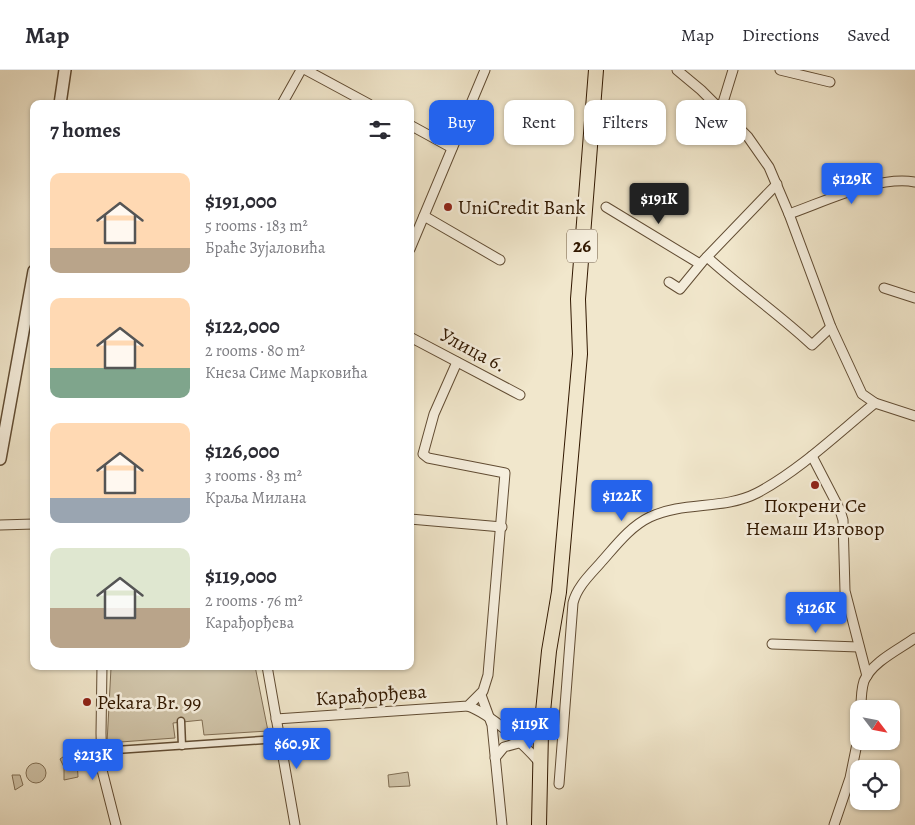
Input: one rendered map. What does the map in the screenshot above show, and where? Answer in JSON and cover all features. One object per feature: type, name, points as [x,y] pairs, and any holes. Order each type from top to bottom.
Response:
[{"type":"main road","name":"26","points":[[539,819],[541,732],[549,651],[559,592],[579,369],[578,299],[596,70]]},
{"type":"street","points":[[61,100],[65,70]]},
{"type":"street","points":[[284,100],[301,70]]},
{"type":"street","points":[[306,70],[362,100]]},
{"type":"street","points":[[414,240],[485,70]]},
{"type":"street","points":[[677,70],[710,100]]},
{"type":"street","points":[[723,100],[733,70]]},
{"type":"street","points":[[780,70],[830,82]]},
{"type":"street","points":[[414,128],[452,148]]},
{"type":"street","points":[[746,137],[754,145],[777,184],[831,327],[857,386],[866,398],[875,403],[915,416]]},
{"type":"street","points":[[789,214],[876,185],[891,182],[915,182]]},
{"type":"street","points":[[669,282],[680,289],[700,264],[777,184]]},
{"type":"street","points":[[606,208],[700,264]]},
{"type":"street","points":[[424,216],[500,260]]},
{"type":"street","points":[[707,258],[782,317],[812,345],[831,327]]},
{"type":"street","points":[[884,288],[915,298]]},
{"type":"street","points":[[0,459],[30,293]]},
{"type":"street","name":"Улица 6.","points":[[414,339],[520,395]]},
{"type":"street","points":[[457,362],[434,414],[423,454],[428,458],[505,473],[502,527],[488,675],[481,695],[468,706],[490,718],[539,762]]},
{"type":"street","points":[[560,784],[573,603],[580,587],[624,537],[650,517],[678,509],[740,500],[765,488],[812,456],[875,403]]},
{"type":"street","points":[[812,456],[840,510],[843,520],[845,591],[867,676]]},
{"type":"street","points":[[414,519],[502,527]]},
{"type":"street","points":[[0,525],[30,524]]},
{"type":"street","points":[[861,700],[862,688],[867,676],[876,666],[915,638]]},
{"type":"street","points":[[772,644],[859,648]]},
{"type":"street","points":[[102,670],[102,770],[116,825]]},
{"type":"street","points":[[268,670],[278,739],[295,825]]},
{"type":"street","points":[[481,695],[490,718],[502,825]]},
{"type":"street","name":"Карађорђева","points":[[276,719],[468,706]]},
{"type":"street","points":[[181,722],[182,746]]},
{"type":"street","points":[[511,736],[532,738],[541,732]]},
{"type":"street","points":[[101,751],[278,739]]},
{"type":"street","points":[[495,758],[504,747],[519,743]]},
{"type":"street","points":[[834,825],[850,778],[856,750]]},
{"type":"shaded area","points":[[111,670],[256,670],[268,731],[204,735],[202,720],[173,723],[175,738],[107,743]]},
{"type":"shaded area","points":[[81,745],[88,765],[83,765],[75,747]]},
{"type":"shaded area","points":[[73,750],[77,760],[78,777],[64,780],[64,767],[60,759]]},
{"type":"shaded area","points":[[36,763],[43,766],[46,773],[43,780],[36,783],[29,780],[26,773],[29,766]]},
{"type":"shaded area","points":[[408,772],[410,786],[389,787],[388,775]]},
{"type":"shaded area","points":[[12,775],[20,775],[23,785],[15,790]]},
{"type":"place","name":"UniCredit Bank","points":[[448,207]]},
{"type":"place","name":"Покрени Се Немаш Изговор","points":[[815,485]]},
{"type":"place","name":"Pekara Br. 99","points":[[87,702]]}]
